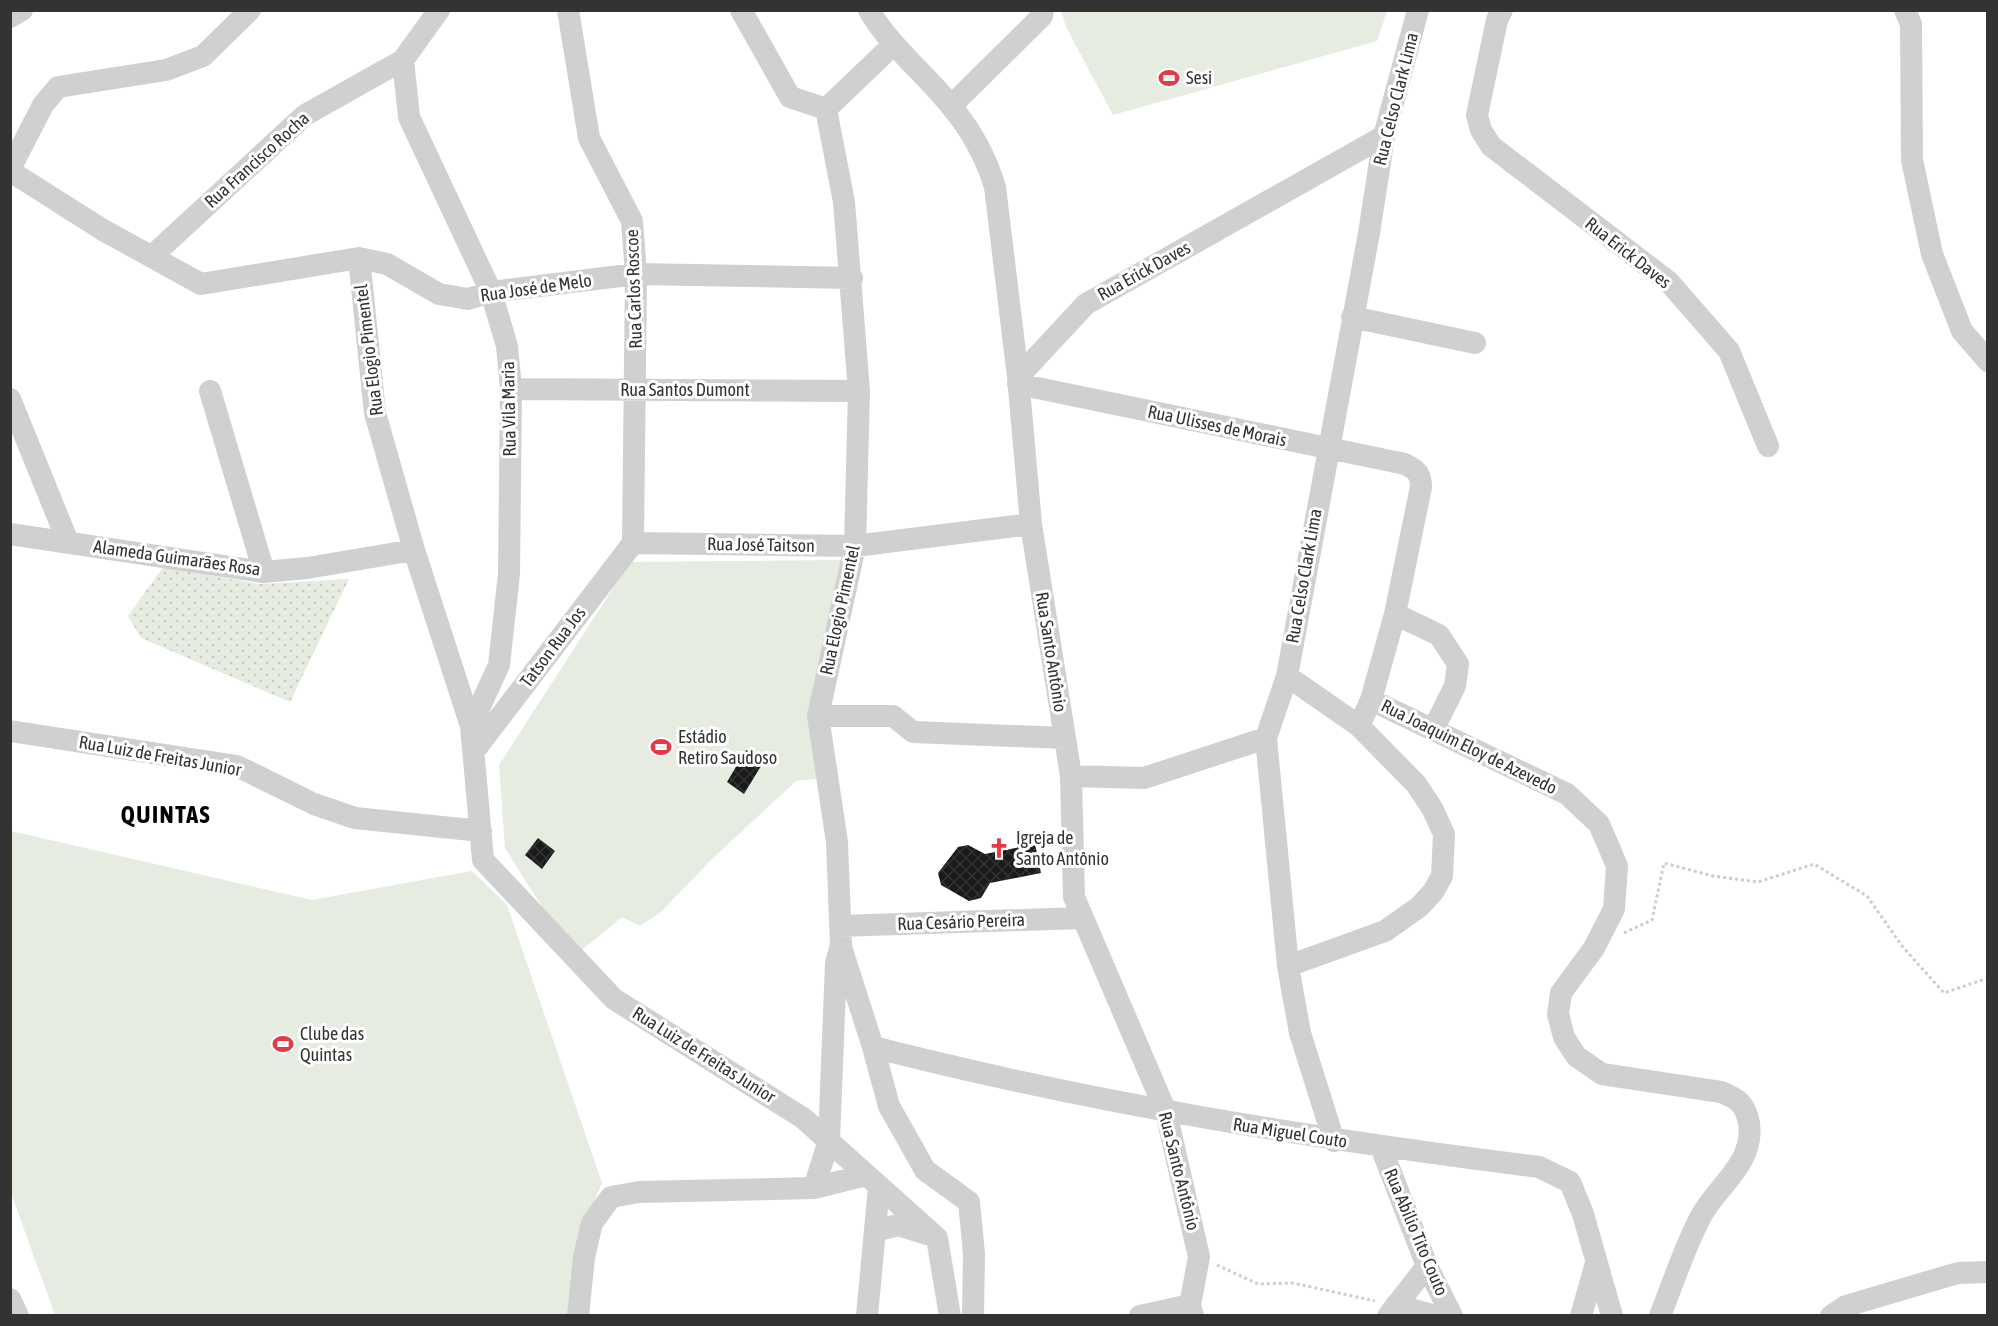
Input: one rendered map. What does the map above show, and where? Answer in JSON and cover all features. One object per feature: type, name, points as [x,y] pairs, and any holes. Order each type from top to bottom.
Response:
[{"type":"street","points":[[10,17],[22,10]]},
{"type":"street","points":[[10,170],[42,105],[58,87],[166,70],[203,56],[250,10]]},
{"type":"street","points":[[403,60],[439,10]]},
{"type":"street","name":"Rua Carlos Roscoe","points":[[568,10],[589,138],[632,221],[636,274],[633,543]]},
{"type":"street","points":[[741,10],[790,97],[826,109],[894,44]]},
{"type":"street","name":"Rua Santo Antônio","points":[[869,10],[894,44],[951,106],[986,159],[995,187],[1018,381],[1031,524],[1071,776],[1074,897],[1081,918],[1166,1112],[1199,1257],[1191,1310]]},
{"type":"street","name":"Rua Celso Clark Lima","points":[[1334,1141],[1300,1033],[1287,966],[1266,738],[1287,676],[1384,136],[1418,10]]},
{"type":"street","name":"Rua Erick Daves","points":[[1502,10],[1497,20],[1477,115],[1481,130],[1491,146],[1669,282],[1729,351],[1768,446]]},
{"type":"street","points":[[1905,10],[1911,24],[1912,160],[1932,254],[1962,331],[1988,361]]},
{"type":"street","points":[[951,106],[1043,13]]},
{"type":"street","name":"Rua Francisco Rocha","points":[[152,256],[305,114],[403,60]]},
{"type":"street","name":"Rua Vila Maria","points":[[403,60],[409,117],[491,292],[507,346],[511,389],[509,574],[499,666],[471,726]]},
{"type":"street","name":"Rua Elogio Pimentel","points":[[814,1188],[829,1140],[836,963],[840,936],[837,842],[818,716],[855,546],[859,391],[852,278],[844,202],[826,109]]},
{"type":"street","name":"Rua Erick Daves","points":[[1018,381],[1086,304],[1384,136]]},
{"type":"street","name":"Rua José de Melo","points":[[10,170],[103,230],[201,284],[358,258],[387,264],[439,294],[468,299],[491,292],[636,274],[852,278]]},
{"type":"street","name":"Rua Elogio Pimentel","points":[[358,258],[375,412],[414,550],[471,726],[483,860]]},
{"type":"street","points":[[1353,316],[1475,344]]},
{"type":"street","name":"Rua Ulisses de Morais","points":[[1018,381],[1327,450],[1406,464],[1416,469],[1421,477],[1421,487],[1395,615]]},
{"type":"street","name":"Rua Santos Dumont","points":[[511,389],[859,391]]},
{"type":"street","points":[[210,391],[264,572]]},
{"type":"street","points":[[10,399],[69,542]]},
{"type":"street","name":"Rua José Taitson","points":[[633,543],[855,546],[1031,524]]},
{"type":"street","name":"Alameda Guimarães Rosa","points":[[10,534],[264,572],[307,568],[414,550]]},
{"type":"street","name":"Tatson Rua Jos","points":[[474,751],[633,543]]},
{"type":"street","points":[[1371,700],[1395,615],[1439,634],[1458,664],[1455,687],[1434,728]]},
{"type":"street","points":[[1287,676],[1359,726],[1416,784],[1432,808],[1444,834],[1442,876],[1419,907],[1385,931],[1287,966]]},
{"type":"street","name":"Rua Joaquim Eloy de Azevedo","points":[[1359,726],[1371,700],[1434,728],[1567,794],[1599,824],[1617,866],[1614,909],[1594,948],[1562,993],[1558,1014],[1564,1037],[1576,1056],[1602,1074],[1721,1092],[1738,1099],[1746,1108],[1750,1131],[1746,1155],[1701,1216],[1660,1316]]},
{"type":"street","points":[[818,716],[893,716],[913,732],[1065,738]]},
{"type":"street","name":"Rua Luiz de Freitas Junior","points":[[10,730],[237,766],[314,804],[355,818],[481,831]]},
{"type":"street","points":[[1071,776],[1144,778],[1266,738]]},
{"type":"street","name":"Rua Luiz de Freitas Junior","points":[[483,860],[615,999],[803,1118],[937,1238]]},
{"type":"street","name":"Rua Cesário Pereira","points":[[840,936],[1081,918]]},
{"type":"street","points":[[840,936],[889,1106],[925,1170],[969,1202],[974,1254],[973,1316]]},
{"type":"street","name":"Rua Miguel Couto","points":[[873,1047],[1166,1112],[1334,1141],[1539,1167],[1570,1182],[1583,1214],[1612,1316]]},
{"type":"street","name":"Rua Abílio Tito Couto","points":[[1381,1147],[1427,1266],[1452,1316]]},
{"type":"street","points":[[578,1316],[584,1257],[592,1223],[611,1197],[639,1192],[814,1188],[873,1181],[875,1231],[867,1316]]},
{"type":"street","points":[[875,1231],[898,1225],[920,1230],[937,1238],[950,1316]]},
{"type":"street","points":[[1581,1316],[1596,1263]]},
{"type":"street","points":[[1392,1310],[1427,1266]]},
{"type":"street","points":[[1831,1316],[1846,1306],[1958,1273],[1988,1272]]},
{"type":"street","points":[[10,1299],[18,1316]]},
{"type":"street","points":[[1140,1316],[1191,1310]]},
{"type":"street","points":[[1392,1310],[1436,1316]]},
{"type":"path","points":[[1623,934],[1652,920],[1664,863],[1713,876],[1758,882],[1814,864],[1867,896],[1902,946],[1944,993],[1988,978]]},
{"type":"path","points":[[1199,1257],[1258,1284],[1293,1283],[1392,1310]]},
{"type":"shaded area","name":"Sesi","points":[[1061,10],[1387,11],[1377,41],[1113,115],[1067,29]]},
{"type":"shaded area","name":"Estádio Retiro Saudoso","points":[[844,560],[816,779],[796,781],[712,859],[661,912],[640,926],[622,917],[578,953],[549,918],[505,848],[499,765],[630,562]]},
{"type":"shaded area","points":[[163,567],[260,584],[349,579],[290,702],[141,638],[128,616]]},
{"type":"shaded area","name":"Clube das Quintas","points":[[11,831],[312,900],[472,871],[507,905],[602,1183],[575,1249],[569,1316],[55,1315],[11,1193]]},
{"type":"building","points":[[746,750],[764,761],[744,794],[727,782]]},
{"type":"building","points":[[538,838],[555,851],[542,869],[525,855]]},
{"type":"building","points":[[1035,844],[1041,873],[990,883],[981,898],[969,901],[941,885],[938,873],[958,847],[968,845],[985,854]]},
{"type":"place","name":"Sesi","points":[[1169,78]]},
{"type":"place","name":"Estádio Retiro Saudoso","points":[[661,747]]},
{"type":"place","name":"Igreja de Santo Antônio","points":[[999,848]]},
{"type":"place","name":"Clube das Quintas","points":[[283,1044]]},
{"type":"district","name":"QUINTAS","points":[[166,815]]}]
